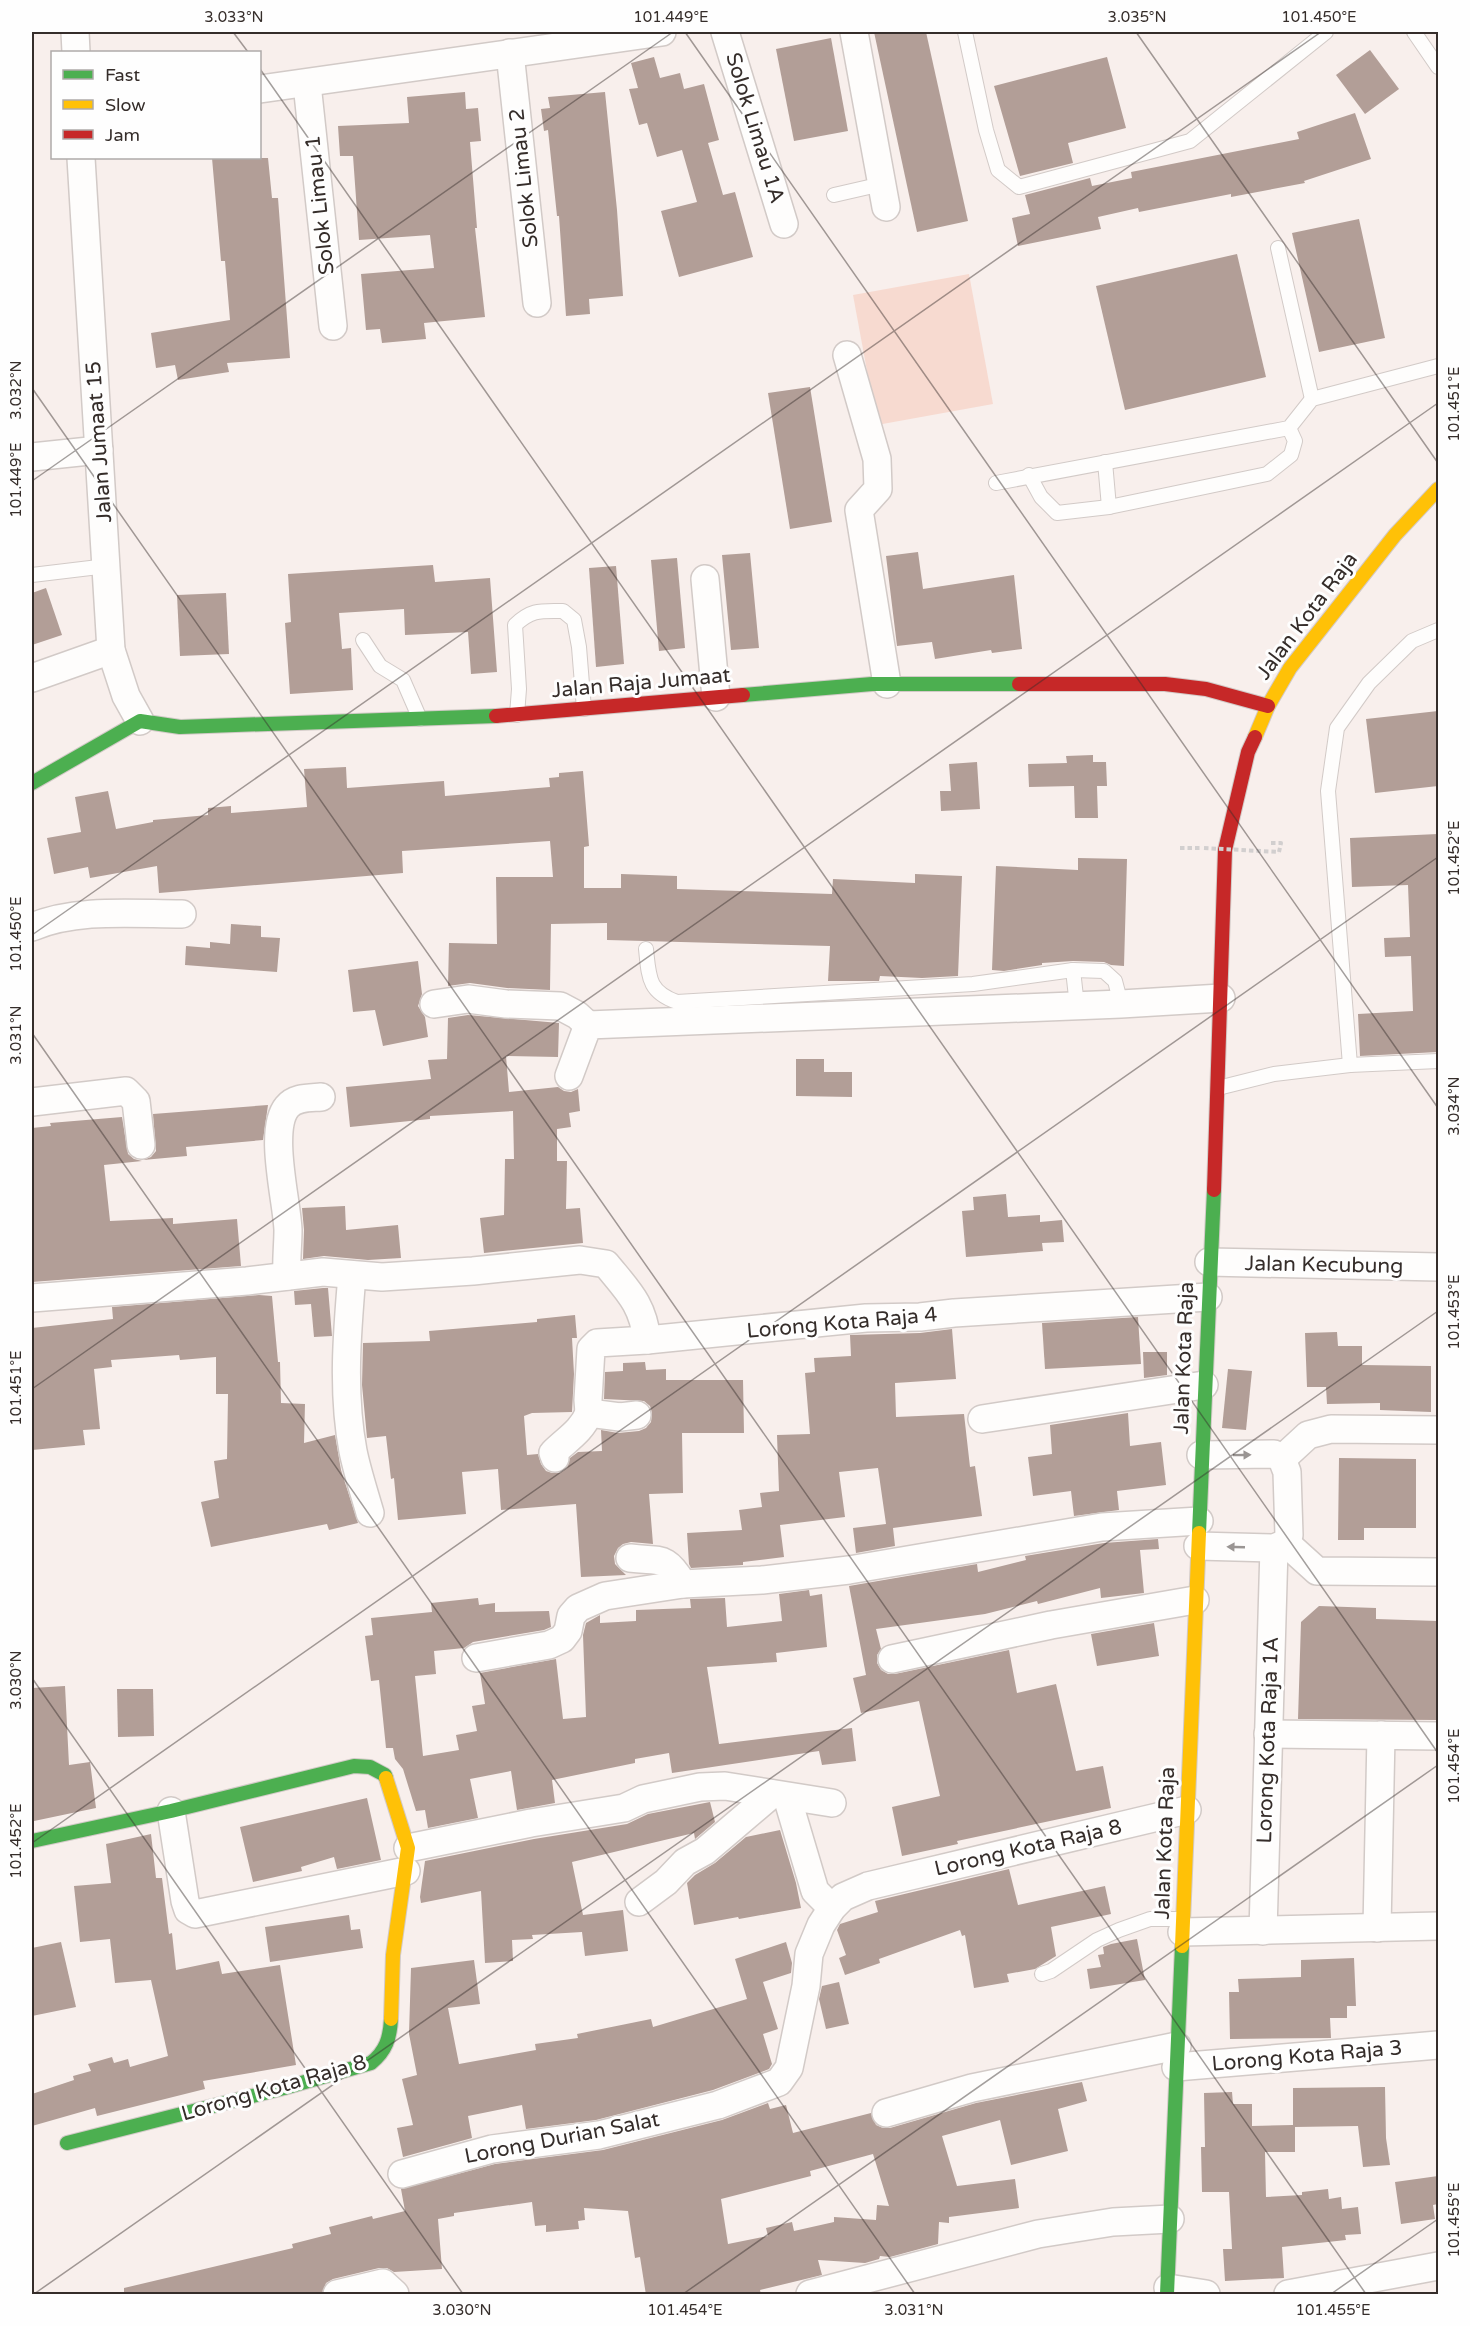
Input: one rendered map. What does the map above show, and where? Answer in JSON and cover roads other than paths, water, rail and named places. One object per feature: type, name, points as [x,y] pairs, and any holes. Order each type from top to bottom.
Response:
[{"type":"street","points":[[75,32],[76,51]]},
{"type":"street","points":[[261,89],[662,32]]},
{"type":"street","name":"Solok Limau 1A","points":[[725,32],[784,224]]},
{"type":"street","points":[[854,32],[884,195]]},
{"type":"street","name":"Solok Limau 2","points":[[510,53],[537,303]]},
{"type":"street","name":"Solok Limau 1","points":[[307,84],[333,326]]},
{"type":"street","name":"Jalan Jumaat 15","points":[[81,159],[111,650],[126,696],[140,721]]},
{"type":"street","points":[[847,355],[877,459],[878,489],[859,510],[887,684]]},
{"type":"street","points":[[32,457],[99,450]]},
{"type":"street","name":"Jalan Kota Raja","points":[[1167,2291],[1218,1088],[1224,850],[1248,752],[1268,706],[1290,668],[1395,535],[1438,489]]},
{"type":"street","points":[[705,579],[716,698]]},
{"type":"street","points":[[32,678],[111,650]]},
{"type":"street","name":"Jalan Raja Jumaat","points":[[140,721],[180,726],[517,715],[887,684],[1165,684],[1206,689],[1268,706]]},
{"type":"street","points":[[32,783],[140,721]]},
{"type":"street","points":[[32,927],[45,921],[81,915],[182,914]]},
{"type":"street","points":[[434,1004],[468,999],[506,1004],[560,1006],[577,1015],[588,1025],[1077,1006],[1221,998]]},
{"type":"street","points":[[569,1076],[588,1025]]},
{"type":"street","points":[[32,1101],[126,1090],[136,1101],[141,1145]]},
{"type":"street","points":[[287,1276],[288,1230],[278,1145],[281,1120],[287,1107],[299,1099],[321,1098]]},
{"type":"street","points":[[32,1298],[235,1282],[323,1272],[382,1277],[473,1271],[580,1260],[606,1264],[636,1301],[645,1326],[647,1340]]},
{"type":"street","name":"Jalan Kecubung","points":[[1209,1262],[1438,1267]]},
{"type":"street","points":[[352,1275],[346,1353],[348,1405],[353,1451],[370,1513]]},
{"type":"street","name":"Lorong Kota Raja 4","points":[[589,1413],[591,1349],[597,1343],[866,1318],[920,1317],[1208,1297]]},
{"type":"street","points":[[981,1419],[1204,1385]]},
{"type":"street","points":[[555,1458],[553,1454],[577,1434],[589,1413],[620,1418],[637,1415]]},
{"type":"street","points":[[1202,1455],[1274,1454],[1282,1459],[1308,1435],[1331,1429],[1438,1430]]},
{"type":"street","name":"Lorong Kota Raja 1A","points":[[1263,1931],[1268,1734],[1280,1546],[1289,1534],[1287,1472],[1282,1459]]},
{"type":"street","points":[[476,1658],[549,1645],[562,1639],[568,1631],[571,1616],[578,1608],[605,1596],[683,1584],[762,1580],[849,1570],[1102,1527],[1198,1533],[1280,1546],[1317,1571],[1438,1572]]},
{"type":"street","points":[[630,1558],[655,1559],[673,1567],[683,1584]]},
{"type":"street","points":[[892,1659],[1051,1625],[1195,1600]]},
{"type":"street","points":[[1268,1734],[1438,1736]]},
{"type":"street","points":[[1377,1928],[1382,1735]]},
{"type":"street","name":"Lorong Kota Raja 8","points":[[32,1841],[365,1765],[378,1769],[385,1775],[407,1859],[393,1955],[390,2036],[381,2055],[371,2063],[284,2088],[67,2142]]},
{"type":"street","points":[[171,1811],[185,1901],[188,1910],[195,1914],[407,1859],[531,1822],[624,1808],[643,1799],[700,1787],[725,1786],[831,1803]]},
{"type":"street","points":[[639,1902],[666,1882],[685,1862],[705,1851],[779,1796]]},
{"type":"street","points":[[779,1796],[815,1892],[832,1908]]},
{"type":"street","name":"Lorong Kota Raja 8","points":[[868,1886],[1187,1810]]},
{"type":"street","name":"Lorong Durian Salat","points":[[402,2174],[492,2149],[599,2135],[718,2105],[779,2082],[789,2068],[806,1986],[809,1954],[821,1925],[832,1908],[843,1897],[868,1886]]},
{"type":"street","points":[[1182,1925],[1263,1931],[1438,1926]]},
{"type":"street","name":"Lorong Kota Raja 3","points":[[886,2113],[972,2088],[1177,2056],[1438,2045]]},
{"type":"street","points":[[810,2295],[1038,2234],[1113,2222],[1170,2219]]},
{"type":"street","points":[[1288,2295],[1438,2266]]},
{"type":"street","points":[[337,2295],[383,2283],[395,2295]]},
{"type":"street","points":[[1167,2291],[1206,2295]]},
{"type":"lane","points":[[965,32],[986,130],[998,170],[1019,187],[1190,141],[1326,32]]},
{"type":"lane","points":[[1414,32],[1438,67]]},
{"type":"lane","points":[[834,195],[884,195]]},
{"type":"lane","points":[[1278,248],[1312,399]]},
{"type":"lane","points":[[996,483],[1290,428],[1312,399],[1438,366]]},
{"type":"lane","points":[[1029,475],[1041,497],[1057,513],[1109,507],[1267,474],[1291,455],[1294,441],[1290,428]]},
{"type":"lane","points":[[1105,462],[1109,507]]},
{"type":"lane","points":[[32,575],[107,566]]},
{"type":"lane","points":[[517,715],[519,689],[515,625],[526,615],[538,612],[563,611],[574,620],[579,647],[584,709]]},
{"type":"lane","points":[[1350,1065],[1328,791],[1337,728],[1369,683],[1412,641],[1438,630]]},
{"type":"lane","points":[[363,640],[380,666],[404,680],[420,719]]},
{"type":"lane","points":[[646,948],[652,985],[662,997],[677,1002],[973,984],[1073,970],[1104,971],[1115,981],[1120,992],[1121,1004]]},
{"type":"lane","points":[[1073,970],[1077,1006]]},
{"type":"lane","points":[[1218,1088],[1274,1074],[1350,1065],[1438,1062]]},
{"type":"lane","points":[[1042,1974],[1051,1971],[1097,1940],[1150,1919],[1182,1925]]}]
